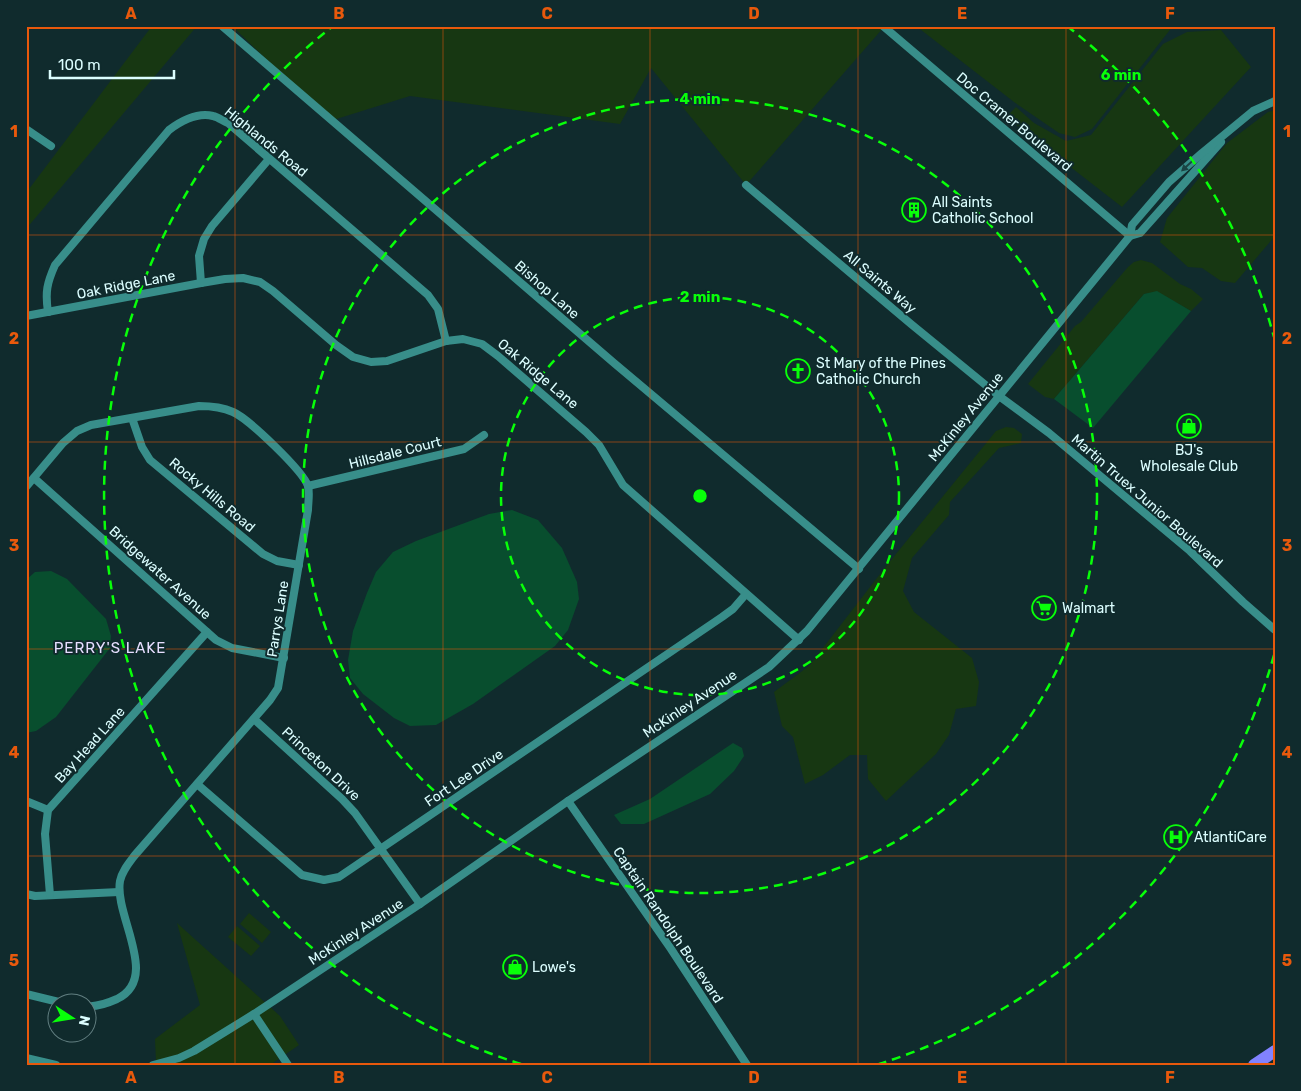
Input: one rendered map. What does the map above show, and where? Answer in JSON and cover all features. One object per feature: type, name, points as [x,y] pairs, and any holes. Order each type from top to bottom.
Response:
[{"type":"highway","points":[[1254,1065],[1275,1052]]},
{"type":"street","name":"Bishop Lane","points":[[222,26],[599,350],[859,569]]},
{"type":"street","name":"Doc Cramer Boulevard","points":[[883,26],[1130,236]]},
{"type":"street","name":"McKinley Avenue","points":[[153,1065],[179,1058],[194,1051],[254,1014],[420,904],[568,801],[769,667],[799,640],[859,569],[1130,236],[1132,225],[1170,182],[1202,152],[1253,111],[1275,101]]},
{"type":"street","name":"Highlands Road","points":[[48,312],[46,295],[48,280],[55,265],[169,130],[181,121],[197,116],[214,116],[228,123],[428,295],[438,309],[446,341]]},
{"type":"street","name":"McKinley Avenue","points":[[1130,236],[1140,233],[1238,123]]},
{"type":"street","points":[[26,128],[51,146]]},
{"type":"street","points":[[201,283],[200,256],[204,239],[212,226],[269,159]]},
{"type":"street","name":"All Saints Way","points":[[746,185],[999,396]]},
{"type":"street","name":"Oak Ridge Lane","points":[[26,316],[201,283],[242,278],[260,282],[336,345],[353,357],[371,362],[387,361],[446,341],[463,339],[482,344],[586,432],[599,446],[623,485],[799,640]]},
{"type":"street","name":"Martin Truex Junior Boulevard","points":[[999,396],[1049,433],[1190,551],[1275,630]]},
{"type":"street","points":[[26,488],[63,443],[77,431],[91,425],[199,406],[217,407],[235,413],[249,423],[292,464],[308,486]]},
{"type":"street","name":"Rocky Hills Road","points":[[132,418],[142,447],[150,460],[263,554],[277,561],[299,565]]},
{"type":"street","name":"Hillsdale Court","points":[[308,486],[464,449],[484,434]]},
{"type":"street","name":"Bridgewater Avenue","points":[[34,478],[216,640],[232,648],[284,658]]},
{"type":"street","name":"Parrys Lane","points":[[98,1005],[120,997],[130,988],[135,979],[136,957],[120,905],[119,892],[123,871],[254,719],[278,688],[308,510],[308,486]]},
{"type":"street","name":"Fort Lee Drive","points":[[197,784],[302,875],[324,880],[339,877],[722,617],[733,609],[746,594]]},
{"type":"street","name":"Bay Head Lane","points":[[48,810],[207,632]]},
{"type":"street","name":"Princeton Drive","points":[[254,719],[355,813],[420,904]]},
{"type":"street","points":[[26,801],[48,810],[44,834],[50,895]]},
{"type":"street","name":"Captain Randolph Boulevard","points":[[568,801],[671,949],[747,1065]]},
{"type":"street","points":[[26,894],[35,896],[119,892]]},
{"type":"street","points":[[26,994],[48,1000]]},
{"type":"street","points":[[254,1014],[288,1065]]},
{"type":"street","points":[[26,1058],[56,1065]]},
{"type":"shaded area","points":[[152,26],[197,26],[26,229],[26,193]]},
{"type":"shaded area","points":[[232,26],[887,26],[884,27],[746,185],[651,68],[620,124],[410,96],[330,121]]},
{"type":"shaded area","points":[[916,26],[1173,26],[1092,129],[1075,137],[1059,133],[1014,102]]},
{"type":"shaded area","points":[[1221,30],[1251,67],[1122,207],[1006,117],[1016,107],[1034,123],[1066,141],[1091,135],[1163,44],[1187,32]]},
{"type":"shaded area","points":[[1275,110],[1275,236],[1235,283],[1221,281],[1202,268],[1188,267],[1160,242],[1167,218],[1227,143],[1268,112]]},
{"type":"shaded area","points":[[1141,260],[1152,263],[1203,299],[1191,311],[1157,292],[1144,294],[1054,399],[1045,397],[1028,384],[1075,326],[1081,322],[1128,267],[1134,262]]},
{"type":"shaded area","points":[[1157,291],[1191,311],[1093,428],[1054,399],[1144,294]]},
{"type":"shaded area","points":[[1006,427],[1014,428],[1022,434],[1021,443],[999,448],[950,502],[949,515],[912,558],[903,591],[914,612],[972,658],[979,682],[976,706],[956,709],[949,735],[936,754],[886,801],[868,779],[867,755],[850,755],[823,775],[805,784],[793,737],[782,726],[774,692],[809,666],[887,565],[996,431]]},
{"type":"shaded area","points":[[512,510],[538,520],[562,548],[577,582],[579,599],[568,630],[555,646],[473,704],[436,725],[410,726],[394,718],[363,694],[350,678],[348,660],[353,631],[376,572],[393,552],[416,541],[489,514]]},
{"type":"shaded area","points":[[51,571],[67,579],[106,619],[111,636],[110,648],[56,717],[36,731],[26,733],[26,580],[35,572]]},
{"type":"shaded area","points":[[733,743],[742,748],[744,756],[734,771],[710,794],[644,824],[621,824],[614,815],[650,799]]},
{"type":"shaded area","points":[[249,913],[271,932],[262,943],[240,924]]},
{"type":"shaded area","points":[[177,923],[280,1016],[299,1045],[270,1065],[152,1065],[156,1062],[155,1039],[200,1005]]},
{"type":"shaded area","points":[[237,926],[260,946],[251,956],[228,937]]},
{"type":"place","name":"All Saints Catholic School","points":[[914,210]]},
{"type":"place","name":"St Mary of the Pines Catholic Church","points":[[798,371]]},
{"type":"place","name":"BJ's Wholesale Club","points":[[1189,426]]},
{"type":"place","name":"Walmart","points":[[1044,608]]},
{"type":"place","name":"AtlantiCare","points":[[1176,837]]},
{"type":"place","name":"Lowe's","points":[[515,967]]},
{"type":"district","name":"PERRY'S LAKE","points":[[110,648]]}]
